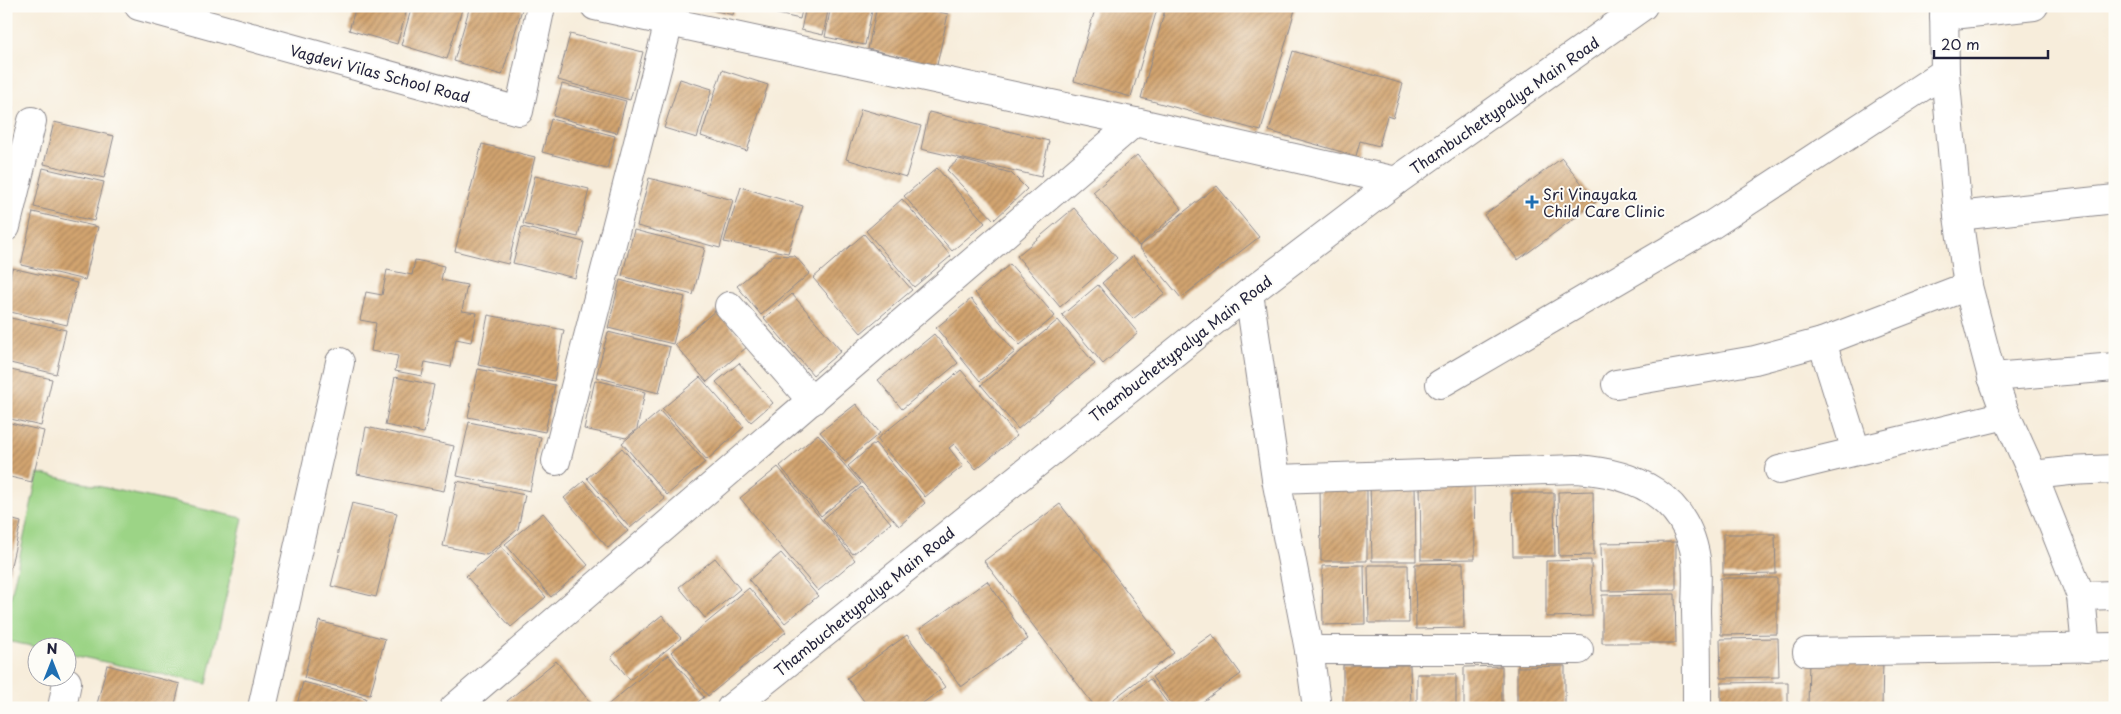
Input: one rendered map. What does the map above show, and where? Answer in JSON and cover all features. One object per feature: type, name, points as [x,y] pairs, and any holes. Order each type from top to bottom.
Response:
[{"type":"street","name":"Vagdevi Vilas School Road","points":[[139,6],[519,110],[542,6]]},
{"type":"street","points":[[595,6],[1134,122],[1396,181]]},
{"type":"street","name":"Thambuchettypalya Main Road","points":[[731,708],[1249,293],[1396,181],[1642,6]]},
{"type":"street","points":[[2034,6],[1944,11],[1945,72],[1958,216],[1968,286],[1992,377],[2006,416],[2033,475],[2081,596],[2086,648]]},
{"type":"street","points":[[556,461],[669,22]]},
{"type":"street","points":[[1440,384],[1710,226],[1945,72]]},
{"type":"street","points":[[6,227],[11,186],[32,121]]},
{"type":"street","points":[[454,708],[1134,122]]},
{"type":"street","points":[[1958,216],[2115,199]]},
{"type":"street","points":[[1616,384],[1755,360],[1822,342],[1968,286]]},
{"type":"street","points":[[1249,293],[1276,479],[1309,650],[1317,708]]},
{"type":"street","points":[[729,306],[812,401]]},
{"type":"street","points":[[1822,342],[1856,451]]},
{"type":"street","points":[[262,708],[340,362]]},
{"type":"street","points":[[1992,377],[2115,367]]},
{"type":"street","points":[[1779,470],[2006,416]]},
{"type":"street","points":[[1276,479],[1577,469],[1606,471],[1631,478],[1652,488],[1675,510],[1686,530],[1696,559],[1697,708]]},
{"type":"street","points":[[2033,475],[2115,469]]},
{"type":"street","points":[[2081,596],[2115,595]]},
{"type":"street","points":[[1807,652],[2115,647]]},
{"type":"street","points":[[1309,650],[1579,650]]},
{"type":"street","points":[[62,708],[66,686]]},
{"type":"green space","points":[[38,473],[243,518],[207,684],[78,656],[78,636],[28,636],[28,645],[6,641],[6,619]]},
{"type":"building","points":[[356,6],[408,6],[397,44],[349,30]]},
{"type":"building","points":[[412,6],[463,6],[447,59],[401,45]]},
{"type":"building","points":[[470,6],[523,6],[502,75],[454,61]]},
{"type":"building","points":[[695,6],[735,6],[733,15]]},
{"type":"building","points":[[742,6],[803,6],[800,19]]},
{"type":"building","points":[[806,6],[829,6],[823,35],[801,30]]},
{"type":"building","points":[[831,6],[873,6],[865,45],[825,37]]},
{"type":"building","points":[[877,6],[914,6],[948,14],[937,65],[868,49]]},
{"type":"building","points":[[1096,6],[1158,6],[1131,97],[1074,81]]},
{"type":"building","points":[[1166,6],[1296,6],[1261,131],[1141,98]]},
{"type":"building","points":[[570,34],[643,52],[630,100],[558,80]]},
{"type":"building","points":[[1293,51],[1403,84],[1393,118],[1387,116],[1379,146],[1360,141],[1356,156],[1269,131]]},
{"type":"building","points":[[722,70],[768,85],[747,151],[701,136]]},
{"type":"building","points":[[680,79],[712,89],[697,138],[664,128]]},
{"type":"building","points":[[562,84],[626,101],[617,133],[553,116]]},
{"type":"building","points":[[6,105],[13,107],[7,129],[6,129]]},
{"type":"building","points":[[861,109],[921,126],[906,177],[846,159]]},
{"type":"building","points":[[929,112],[1049,141],[1041,177],[921,149]]},
{"type":"building","points":[[551,119],[615,136],[607,169],[542,152]]},
{"type":"building","points":[[54,122],[114,136],[104,178],[44,164]]},
{"type":"building","points":[[482,144],[535,157],[508,264],[455,251]]},
{"type":"building","points":[[1137,155],[1182,209],[1139,246],[1093,192]]},
{"type":"building","points":[[1562,158],[1596,202],[1518,260],[1484,215]]},
{"type":"building","points":[[959,159],[1011,173],[1027,189],[994,220],[947,170]]},
{"type":"building","points":[[43,168],[104,182],[94,221],[34,207]]},
{"type":"building","points":[[937,168],[985,223],[952,251],[904,196]]},
{"type":"building","points":[[535,176],[589,189],[578,237],[523,224]]},
{"type":"building","points":[[649,178],[733,200],[720,248],[637,226]]},
{"type":"building","points":[[1217,186],[1259,237],[1181,298],[1139,247]]},
{"type":"building","points":[[741,187],[803,206],[788,253],[724,242]]},
{"type":"building","points":[[902,199],[951,256],[914,287],[866,231]]},
{"type":"building","points":[[1074,208],[1117,258],[1060,307],[1017,256]]},
{"type":"building","points":[[33,212],[98,227],[85,280],[21,265]]},
{"type":"building","points":[[522,227],[584,242],[575,278],[513,263]]},
{"type":"building","points":[[634,230],[705,248],[693,295],[622,276]]},
{"type":"building","points":[[864,234],[912,290],[861,333],[813,278]]},
{"type":"building","points":[[774,255],[795,256],[810,273],[761,315],[737,286]]},
{"type":"building","points":[[1133,256],[1165,293],[1133,319],[1102,283]]},
{"type":"building","points":[[415,260],[444,266],[441,280],[467,285],[462,311],[477,313],[471,342],[456,339],[451,367],[425,362],[422,376],[395,371],[398,356],[371,351],[376,323],[360,320],[366,292],[382,295],[387,270],[412,275]]},
{"type":"building","points":[[1010,264],[1055,316],[1020,345],[975,293]]},
{"type":"building","points":[[12,268],[77,283],[67,325],[6,311],[6,294]]},
{"type":"building","points":[[620,280],[685,297],[673,344],[608,328]]},
{"type":"building","points":[[1098,285],[1138,333],[1103,364],[1062,315]]},
{"type":"building","points":[[792,294],[841,351],[813,375],[764,318]]},
{"type":"building","points":[[971,299],[1015,352],[980,381],[936,328]]},
{"type":"building","points":[[716,310],[748,346],[707,382],[675,345]]},
{"type":"building","points":[[488,315],[564,330],[554,381],[478,365]]},
{"type":"building","points":[[6,317],[66,330],[56,374],[6,362]]},
{"type":"building","points":[[1058,320],[1095,364],[1018,429],[981,385]]},
{"type":"building","points":[[608,332],[670,347],[659,393],[596,377]]},
{"type":"building","points":[[934,334],[958,363],[902,409],[878,380]]},
{"type":"building","points":[[739,363],[773,403],[751,422],[716,382]]},
{"type":"building","points":[[6,369],[52,379],[41,426],[6,418]]},
{"type":"building","points":[[478,369],[555,385],[545,432],[468,417]]},
{"type":"building","points":[[961,370],[1017,436],[976,469],[954,444],[949,448],[963,466],[925,497],[877,439]]},
{"type":"building","points":[[395,377],[434,385],[424,433],[385,425]]},
{"type":"building","points":[[700,377],[744,427],[707,460],[662,409]]},
{"type":"building","points":[[595,380],[645,392],[637,429],[626,438],[584,429]]},
{"type":"building","points":[[856,404],[880,433],[845,462],[820,432]]},
{"type":"building","points":[[660,411],[705,462],[667,495],[622,443]]},
{"type":"building","points":[[6,422],[44,431],[32,482],[6,476]]},
{"type":"building","points":[[469,422],[541,437],[530,491],[457,476]]},
{"type":"building","points":[[366,427],[454,446],[444,491],[357,474]]},
{"type":"building","points":[[818,434],[861,484],[821,516],[780,466]]},
{"type":"building","points":[[875,443],[925,503],[899,526],[848,466]]},
{"type":"building","points":[[622,448],[665,499],[630,528],[587,478]]},
{"type":"building","points":[[778,467],[855,560],[818,591],[740,498]]},
{"type":"building","points":[[1474,480],[1475,559],[1421,560],[1420,481]]},
{"type":"building","points":[[457,481],[525,495],[518,529],[487,555],[443,546]]},
{"type":"building","points":[[584,481],[628,531],[608,548],[564,498]]},
{"type":"building","points":[[1370,484],[1415,484],[1416,561],[1372,561]]},
{"type":"building","points":[[1367,485],[1367,561],[1321,561],[1320,486]]},
{"type":"building","points":[[861,487],[891,523],[853,554],[823,519]]},
{"type":"building","points":[[1593,491],[1594,555],[1559,556],[1558,492]]},
{"type":"building","points":[[1512,493],[1554,493],[1555,556],[1513,556]]},
{"type":"building","points":[[352,503],[397,513],[376,597],[331,586]]},
{"type":"building","points":[[1060,504],[1174,653],[1102,708],[1096,708],[984,561]]},
{"type":"building","points":[[543,513],[588,565],[551,597],[505,544]]},
{"type":"building","points":[[6,518],[21,522],[8,578],[6,577]]},
{"type":"building","points":[[1723,534],[1775,534],[1776,574],[1723,575]]},
{"type":"building","points":[[1676,542],[1676,590],[1602,591],[1601,543]]},
{"type":"building","points":[[501,546],[546,597],[511,627],[466,576]]},
{"type":"building","points":[[781,553],[818,596],[785,623],[749,580]]},
{"type":"building","points":[[715,558],[740,589],[705,618],[679,587]]},
{"type":"building","points":[[1591,560],[1592,616],[1546,617],[1546,561]]},
{"type":"building","points":[[1463,563],[1464,628],[1416,629],[1415,564]]},
{"type":"building","points":[[1364,565],[1365,624],[1323,625],[1322,566]]},
{"type":"building","points":[[1368,565],[1408,565],[1409,623],[1369,623]]},
{"type":"building","points":[[1720,578],[1777,578],[1777,634],[1721,635]]},
{"type":"building","points":[[987,581],[1028,639],[961,687],[920,629]]},
{"type":"building","points":[[749,588],[786,632],[708,696],[671,652]]},
{"type":"building","points":[[1675,594],[1676,643],[1602,643],[1602,595]]},
{"type":"building","points":[[662,615],[681,638],[630,680],[611,657]]},
{"type":"building","points":[[319,621],[385,639],[370,695],[304,678]]},
{"type":"building","points":[[1212,634],[1241,674],[1194,708],[1175,708],[1152,677]]},
{"type":"building","points":[[907,635],[945,687],[916,708],[869,708],[847,678]]},
{"type":"building","points":[[1778,638],[1779,677],[1721,678],[1720,639]]},
{"type":"building","points":[[668,655],[704,697],[691,708],[604,708]]},
{"type":"building","points":[[1809,658],[1883,660],[1882,708],[1808,708]]},
{"type":"building","points":[[556,661],[595,708],[513,708],[507,701]]},
{"type":"building","points":[[107,665],[180,684],[174,708],[96,708]]},
{"type":"building","points":[[1343,665],[1410,665],[1411,708],[1343,708]]},
{"type":"building","points":[[1502,666],[1502,708],[1464,708],[1464,667]]},
{"type":"building","points":[[1565,666],[1565,708],[1517,708],[1517,667]]},
{"type":"building","points":[[1417,674],[1456,674],[1456,708],[1417,708]]},
{"type":"building","points":[[1150,679],[1171,708],[1110,708]]},
{"type":"building","points":[[303,682],[366,698],[363,708],[296,708]]},
{"type":"building","points":[[1788,682],[1788,708],[1721,708],[1721,683]]},
{"type":"place","name":"Sri Vinayaka Child Care Clinic","points":[[1532,202]]}]
